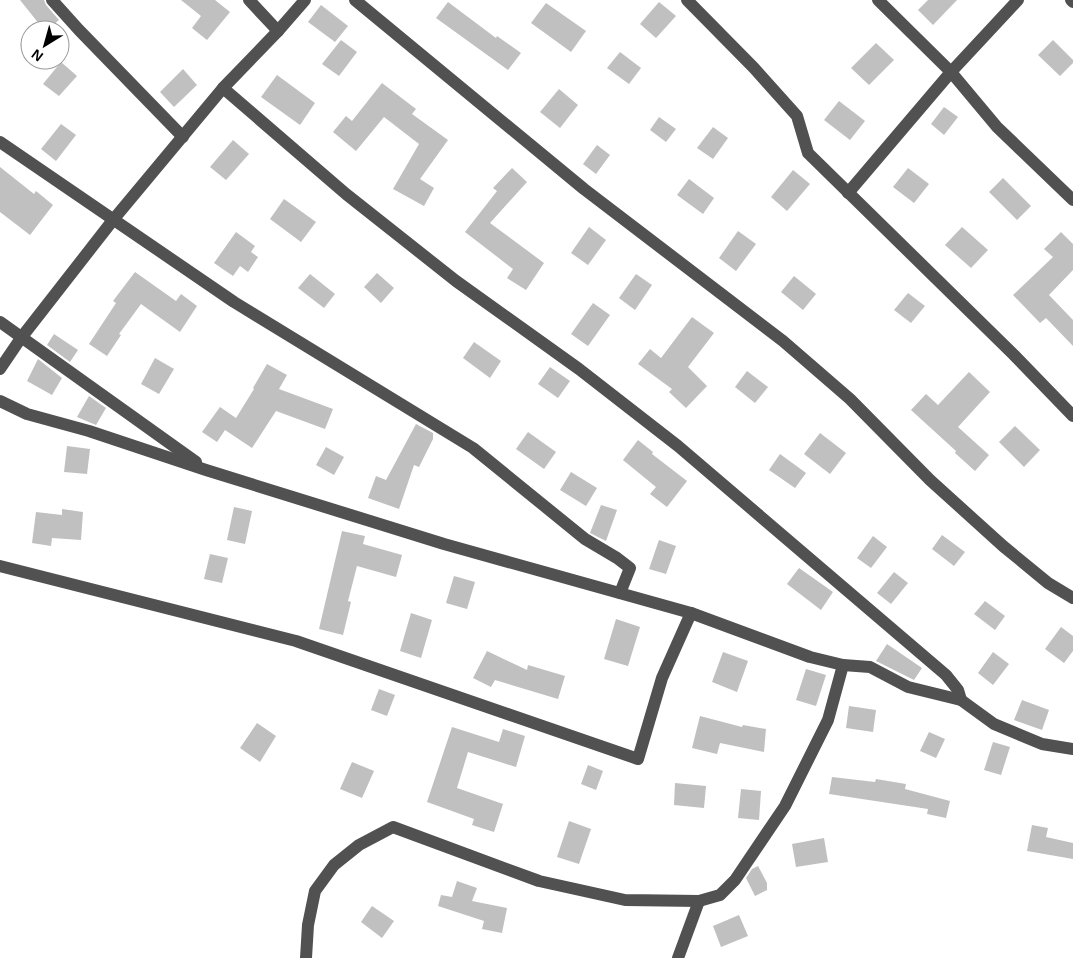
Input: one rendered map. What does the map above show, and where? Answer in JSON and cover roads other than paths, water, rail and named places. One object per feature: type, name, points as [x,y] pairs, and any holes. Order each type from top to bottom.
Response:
[{"type":"street","points":[[52,0],[78,30],[183,138]]},
{"type":"street","points":[[249,0],[278,31]]},
{"type":"street","points":[[0,369],[21,338],[113,220],[223,88],[305,0]]},
{"type":"street","points":[[355,0],[584,189],[782,341],[850,399],[930,480],[1002,546],[1048,583],[1073,598]]},
{"type":"street","points":[[687,0],[754,68],[796,116],[808,152],[1014,354],[1073,416]]},
{"type":"street","points":[[878,0],[951,72],[997,128],[1073,200]]},
{"type":"street","points":[[848,193],[951,72],[1018,0]]},
{"type":"street","points":[[223,88],[346,194],[440,268],[579,369],[678,446],[946,675],[958,690],[960,700]]},
{"type":"street","points":[[0,142],[234,302],[473,448],[584,539],[617,558],[630,568],[620,593]]},
{"type":"street","points":[[0,322],[206,470]]},
{"type":"street","points":[[0,401],[27,414],[89,431],[206,470],[444,544],[691,613],[810,658],[843,665],[870,667],[908,687],[960,700],[994,724],[1042,744],[1072,745]]},
{"type":"street","points":[[0,566],[296,641],[638,759],[662,678],[691,613]]},
{"type":"street","points":[[306,958],[308,925],[315,891],[334,865],[358,845],[393,828],[539,881],[625,900],[699,901],[720,895],[735,880],[785,806],[828,720],[843,665]]},
{"type":"street","points":[[678,958],[699,901]]}]
